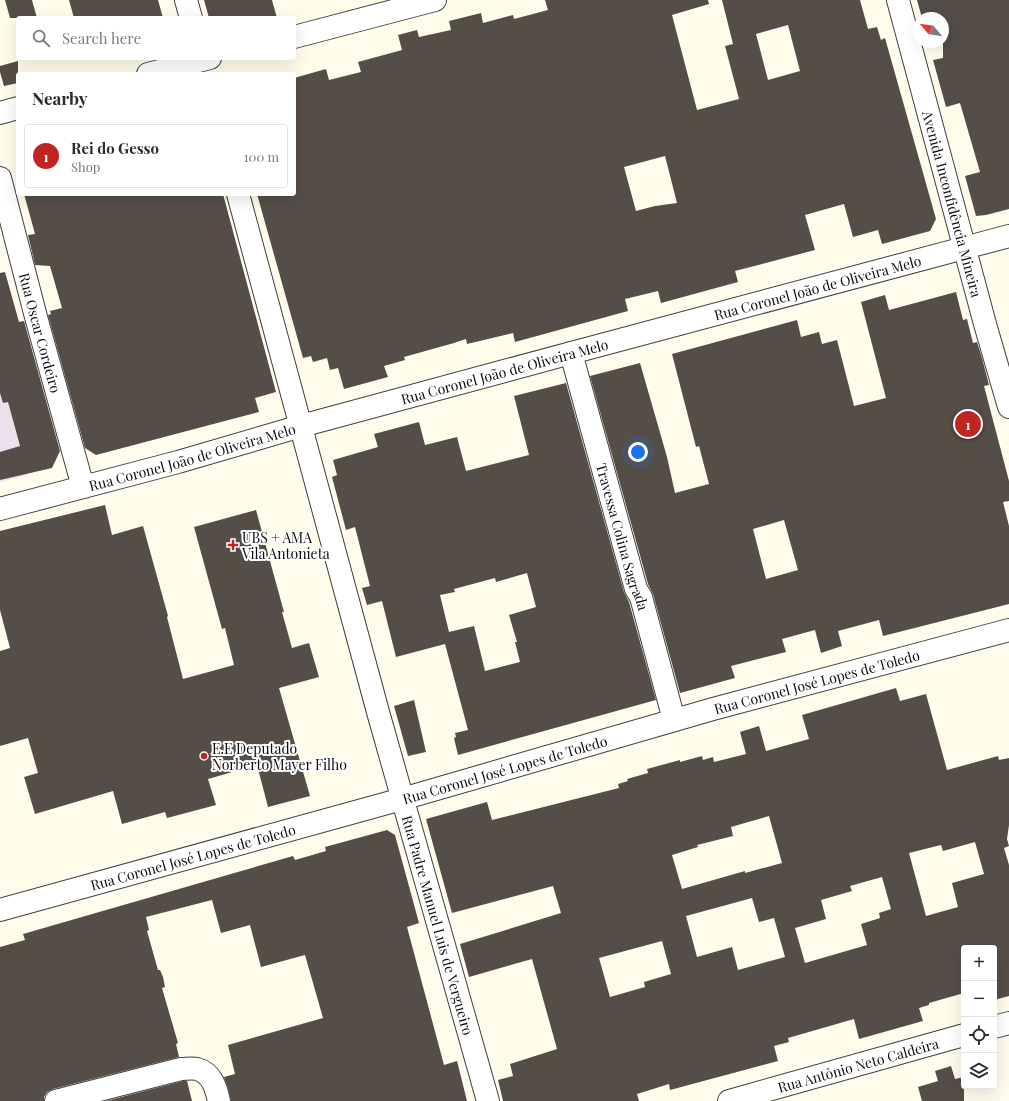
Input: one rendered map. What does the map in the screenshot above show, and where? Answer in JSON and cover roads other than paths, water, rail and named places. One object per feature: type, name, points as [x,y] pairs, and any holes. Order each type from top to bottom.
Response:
[{"type":"street","points":[[186,0],[190,16]]},
{"type":"street","name":"Avenida Inconfidência Mineira","points":[[898,0],[1009,407]]},
{"type":"street","points":[[296,36],[428,1]]},
{"type":"street","points":[[158,72],[205,63]]},
{"type":"street","points":[[0,113],[16,109]]},
{"type":"street","name":"Rua Oscar Cordeiro","points":[[0,178],[36,317],[83,487]]},
{"type":"street","name":"Rua Padre Manuel Luis de Vergueiro","points":[[239,196],[402,799],[488,1101]]},
{"type":"street","name":"Rua Coronel João de Oliveira Melo","points":[[0,509],[178,462],[301,426],[1009,236]]},
{"type":"street","name":"Travessa Colina Sagrada","points":[[571,353],[636,589],[641,597],[674,720]]},
{"type":"street","name":"Rua Coronel José Lopes de Toledo","points":[[0,910],[402,799],[674,720],[1009,630]]},
{"type":"street","points":[[997,1026],[1009,1023]]},
{"type":"street","name":"Rua Antônio Neto Caldeira","points":[[729,1101],[961,1036]]},
{"type":"street","points":[[56,1101],[181,1069],[197,1069],[207,1074],[215,1083],[219,1101]]},
{"type":"place","name":"Rei do Gesso","points":[[968,424]]},
{"type":"place","name":"UBS + AMA Vila Antonieta","points":[[233,545]]},
{"type":"place","name":"E.E Deputado Norberto Mayer Filho","points":[[204,756]]}]
